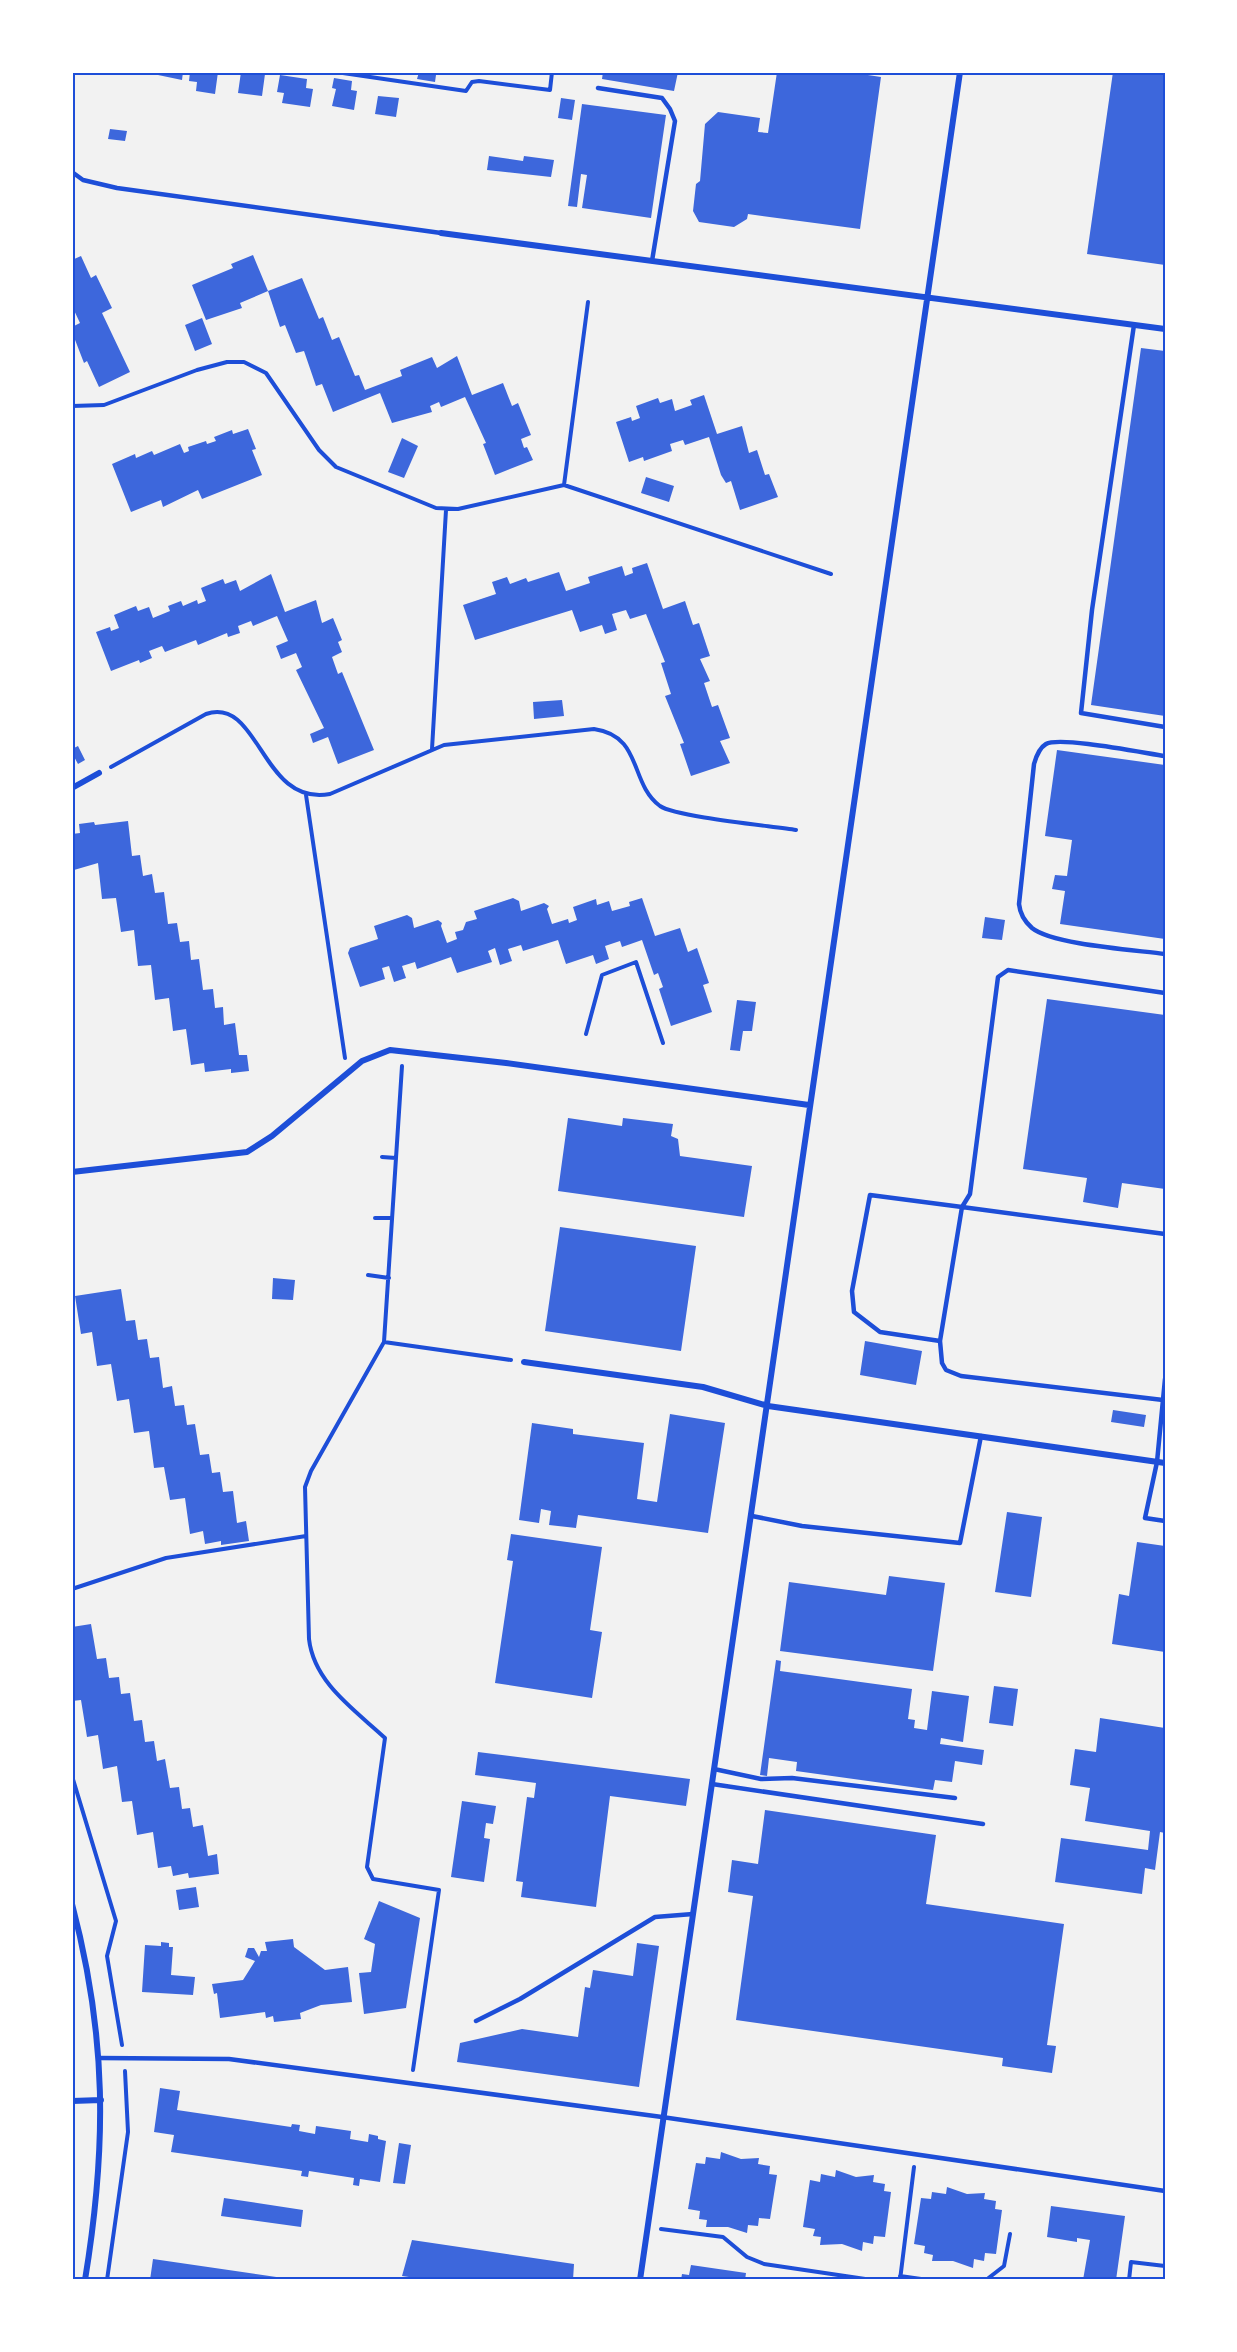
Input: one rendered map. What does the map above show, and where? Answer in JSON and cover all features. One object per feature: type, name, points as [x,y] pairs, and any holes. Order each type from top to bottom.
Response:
[{"type":"street","points":[[640,2280],[768,1406],[925,297],[960,72]]},
{"type":"street","points":[[441,233],[1165,329]]},
{"type":"street","points":[[73,786],[99,773]]},
{"type":"street","points":[[72,1172],[246,1152],[272,1136],[374,1054],[404,1049],[809,1105]]},
{"type":"street","points":[[524,1362],[703,1387],[768,1406],[1165,1463]]},
{"type":"street","points":[[72,1904],[89,1982],[99,2058],[99,2180],[85,2280]]},
{"type":"street","points":[[72,2101],[100,2100]]},
{"type":"lane","points":[[598,88],[662,98],[670,108],[675,120],[652,261]]},
{"type":"lane","points":[[72,172],[83,180],[117,188],[441,233]]},
{"type":"lane","points":[[1134,325],[1092,610],[1081,713],[1165,728]]},
{"type":"lane","points":[[1165,756],[1056,741],[1041,748],[1034,764],[1019,904],[1020,913],[1025,921],[1042,934],[1165,954]]},
{"type":"lane","points":[[1163,1400],[961,1376],[946,1370],[942,1362],[940,1341],[962,1207],[970,1194],[998,977],[1008,970],[1165,993]]},
{"type":"lane","points":[[940,1341],[880,1332],[854,1312],[852,1291],[870,1195],[1165,1234]]},
{"type":"lane","points":[[1165,1379],[1157,1462],[1145,1518],[1165,1521]]},
{"type":"lane","points":[[752,1516],[802,1526],[960,1543],[981,1437]]},
{"type":"lane","points":[[714,1769],[761,1779],[792,1778],[955,1798]]},
{"type":"lane","points":[[712,1784],[983,1824]]},
{"type":"lane","points":[[476,2021],[519,1999],[655,1917],[693,1914]]},
{"type":"lane","points":[[99,2058],[214,2057],[663,2117],[1165,2192]]},
{"type":"path","points":[[336,72],[466,91],[472,82],[479,81],[550,90],[552,72]]},
{"type":"path","points":[[564,485],[588,302]]},
{"type":"path","points":[[72,406],[104,405],[197,369],[227,362],[244,362],[266,373],[319,450],[336,467],[446,510],[564,485],[831,574]]},
{"type":"path","points":[[432,749],[446,510]]},
{"type":"path","points":[[99,773],[206,714],[222,711],[235,717],[289,786],[306,795],[330,794],[432,749],[477,740],[582,730],[604,731],[625,745],[650,795],[669,811],[796,830]]},
{"type":"path","points":[[306,795],[347,1074]]},
{"type":"path","points":[[586,1034],[602,975],[636,962],[663,1043]]},
{"type":"path","points":[[404,1049],[384,1342],[306,1480],[306,1536],[311,1652],[320,1675],[385,1738],[367,1867],[373,1879],[439,1890],[412,2083]]},
{"type":"path","points":[[382,1157],[396,1158]]},
{"type":"path","points":[[375,1218],[392,1218]]},
{"type":"path","points":[[368,1275],[389,1278]]},
{"type":"path","points":[[384,1342],[524,1362]]},
{"type":"path","points":[[72,1589],[166,1558],[306,1536]]},
{"type":"path","points":[[72,2037],[72,2059]]},
{"type":"path","points":[[916,2154],[900,2278],[928,2280]]},
{"type":"path","points":[[647,2227],[723,2237],[747,2257],[764,2264],[872,2280]]},
{"type":"path","points":[[986,2280],[1004,2266],[1010,2234]]},
{"type":"path","points":[[1129,2280],[1131,2262],[1165,2266]]},
{"type":"building","points":[[158,72],[183,72],[182,80],[158,75]]},
{"type":"building","points":[[190,72],[218,72],[215,94],[196,91],[197,82],[189,81]]},
{"type":"building","points":[[241,72],[265,74],[262,96],[238,93]]},
{"type":"building","points":[[419,72],[436,75],[435,82],[417,79]]},
{"type":"building","points":[[603,72],[678,72],[674,91],[602,79]]},
{"type":"building","points":[[777,72],[848,72],[881,77],[860,229],[748,214],[747,219],[734,227],[699,222],[693,211],[696,184],[700,181],[705,124],[718,112],[760,118],[758,132],[768,133]]},
{"type":"building","points":[[1113,72],[1165,72],[1165,265],[1087,254]]},
{"type":"building","points":[[280,75],[307,79],[306,88],[313,89],[310,107],[282,103],[284,93],[277,92]]},
{"type":"building","points":[[334,78],[352,81],[351,90],[357,91],[354,110],[332,106],[336,89],[332,88]]},
{"type":"building","points":[[378,96],[399,98],[396,117],[375,114]]},
{"type":"building","points":[[561,98],[575,100],[572,120],[558,118]]},
{"type":"building","points":[[582,104],[666,115],[651,218],[582,208],[587,175],[581,174],[577,207],[568,206]]},
{"type":"building","points":[[110,129],[127,131],[125,141],[108,139]]},
{"type":"building","points":[[489,156],[523,161],[524,156],[554,160],[551,177],[487,170]]},
{"type":"building","points":[[253,255],[268,291],[240,303],[242,308],[206,320],[192,285],[233,268],[231,264]]},
{"type":"building","points":[[81,256],[91,278],[96,275],[112,308],[102,313],[130,372],[99,387],[87,361],[84,363],[72,332],[72,327],[80,323],[72,306],[72,260]]},
{"type":"building","points":[[302,278],[319,319],[323,317],[332,340],[339,337],[355,376],[359,375],[365,390],[402,376],[400,370],[432,357],[437,368],[457,356],[472,395],[503,383],[512,406],[518,403],[531,435],[521,439],[524,448],[527,447],[533,460],[495,475],[483,444],[486,443],[465,397],[441,407],[439,402],[430,406],[432,412],[392,423],[380,393],[333,412],[322,384],[316,386],[304,351],[296,353],[285,325],[280,327],[268,291]]},
{"type":"building","points":[[202,318],[212,344],[195,351],[185,325]]},
{"type":"building","points":[[1141,348],[1165,351],[1165,716],[1091,705]]},
{"type":"building","points":[[704,395],[717,434],[742,426],[749,453],[757,450],[765,475],[769,474],[778,497],[740,510],[731,481],[726,483],[721,475],[709,437],[685,445],[683,440],[670,444],[672,451],[644,461],[643,457],[629,462],[616,422],[631,417],[632,421],[640,418],[636,406],[658,398],[660,403],[672,399],[675,411],[692,405],[690,400]]},
{"type":"building","points":[[248,429],[256,449],[252,450],[262,475],[202,499],[198,490],[163,507],[161,500],[131,512],[112,464],[135,454],[136,458],[152,451],[154,455],[180,444],[184,453],[189,451],[188,447],[206,441],[207,444],[216,441],[214,437],[232,430],[233,434]]},
{"type":"building","points":[[402,438],[418,446],[404,478],[388,472]]},
{"type":"building","points":[[646,477],[674,486],[669,502],[641,493]]},
{"type":"building","points":[[647,563],[663,609],[685,601],[693,625],[699,623],[710,656],[700,659],[710,681],[704,683],[712,707],[718,705],[730,738],[720,741],[730,763],[691,776],[680,744],[684,743],[665,696],[671,694],[661,663],[665,662],[646,614],[630,619],[626,610],[612,614],[617,630],[605,634],[602,625],[580,632],[572,610],[475,640],[463,605],[496,594],[492,582],[507,577],[510,584],[526,578],[528,582],[559,572],[566,591],[590,583],[588,577],[622,566],[625,576],[633,573],[632,568]]},
{"type":"building","points":[[271,574],[285,612],[316,600],[322,623],[333,618],[342,640],[338,642],[342,652],[332,657],[338,674],[342,672],[374,750],[338,764],[328,737],[313,743],[310,734],[324,728],[296,670],[302,667],[296,653],[281,659],[276,646],[288,641],[277,616],[253,626],[251,621],[238,626],[240,633],[228,637],[227,633],[198,645],[196,640],[165,652],[162,646],[149,651],[152,658],[140,663],[139,660],[111,671],[96,632],[110,627],[111,631],[119,628],[114,615],[136,606],[138,611],[149,607],[153,618],[170,611],[168,606],[181,601],[183,606],[197,600],[198,604],[206,601],[201,588],[223,579],[225,584],[236,580],[240,591]]},
{"type":"building","points":[[562,700],[564,716],[534,719],[533,702]]},
{"type":"building","points":[[78,746],[85,760],[78,764],[72,749]]},
{"type":"building","points":[[1057,750],[1165,765],[1165,939],[1060,924],[1065,891],[1052,889],[1055,875],[1067,876],[1072,840],[1045,836]]},
{"type":"building","points":[[128,821],[132,856],[140,855],[143,876],[152,874],[155,893],[164,892],[168,924],[177,923],[180,942],[189,941],[191,960],[199,959],[203,990],[213,989],[215,1008],[223,1007],[224,1025],[235,1023],[239,1055],[247,1055],[249,1071],[231,1073],[231,1069],[205,1072],[204,1063],[191,1065],[186,1029],[173,1031],[169,998],[155,1000],[151,965],[138,966],[134,930],[121,932],[116,898],[102,899],[98,863],[74,870],[75,876],[72,876],[72,834],[80,833],[79,824],[94,822],[95,825]]},
{"type":"building","points":[[513,898],[519,901],[521,911],[544,903],[549,906],[547,909],[552,924],[568,919],[569,923],[577,920],[573,907],[596,899],[597,905],[609,901],[612,911],[630,906],[629,902],[642,898],[655,936],[680,928],[688,952],[697,948],[709,983],[703,985],[712,1012],[671,1026],[659,989],[663,987],[658,973],[654,975],[642,940],[622,947],[620,941],[605,946],[609,959],[596,964],[593,955],[566,964],[558,940],[523,951],[521,945],[508,949],[512,961],[500,965],[495,948],[488,951],[492,962],[457,973],[451,957],[417,969],[415,962],[402,966],[406,978],[394,982],[389,966],[382,968],[385,979],[360,987],[348,953],[350,948],[378,939],[374,926],[407,915],[412,918],[414,928],[438,920],[442,923],[447,943],[457,939],[455,932],[463,930],[466,922],[477,919],[474,911]]},
{"type":"building","points":[[985,917],[1005,920],[1002,940],[982,938]]},
{"type":"building","points":[[1047,999],[1165,1015],[1165,1189],[1122,1183],[1118,1208],[1083,1202],[1087,1178],[1023,1169]]},
{"type":"building","points":[[737,1000],[756,1002],[752,1031],[743,1031],[740,1051],[730,1050]]},
{"type":"building","points":[[568,1118],[622,1126],[623,1118],[673,1124],[671,1136],[678,1139],[680,1156],[752,1166],[744,1217],[558,1191]]},
{"type":"building","points":[[560,1227],[696,1246],[681,1351],[545,1331]]},
{"type":"building","points":[[273,1278],[295,1280],[293,1300],[272,1299]]},
{"type":"building","points":[[121,1289],[126,1321],[135,1320],[138,1340],[147,1339],[150,1358],[159,1357],[163,1388],[172,1386],[175,1406],[184,1405],[187,1425],[195,1424],[200,1455],[209,1454],[212,1473],[220,1472],[223,1492],[233,1491],[237,1523],[246,1521],[249,1541],[221,1545],[221,1541],[205,1544],[203,1531],[190,1534],[185,1498],[170,1500],[164,1467],[154,1468],[149,1431],[134,1433],[129,1399],[117,1401],[111,1364],[97,1366],[92,1332],[81,1334],[75,1296]]},
{"type":"building","points":[[865,1341],[922,1351],[916,1385],[860,1375]]},
{"type":"building","points":[[1113,1410],[1146,1415],[1144,1427],[1111,1422]]},
{"type":"building","points":[[670,1414],[725,1423],[708,1533],[578,1515],[576,1528],[549,1525],[551,1511],[541,1509],[539,1523],[519,1520],[532,1423],[573,1429],[573,1434],[644,1443],[637,1499],[657,1502]]},
{"type":"building","points":[[1007,1512],[1042,1517],[1031,1597],[995,1592]]},
{"type":"building","points":[[511,1534],[602,1547],[590,1630],[602,1632],[592,1698],[495,1683],[513,1561],[507,1560]]},
{"type":"building","points":[[1137,1542],[1165,1546],[1165,1652],[1112,1644],[1119,1594],[1129,1596]]},
{"type":"building","points":[[889,1576],[945,1583],[933,1671],[780,1651],[789,1582],[886,1595]]},
{"type":"building","points":[[91,1624],[97,1659],[106,1658],[109,1678],[119,1677],[121,1694],[130,1693],[134,1721],[142,1720],[145,1742],[154,1741],[157,1761],[165,1759],[170,1788],[179,1787],[182,1809],[190,1808],[193,1827],[203,1825],[208,1856],[217,1854],[219,1874],[189,1878],[188,1873],[173,1876],[171,1866],[158,1868],[153,1832],[137,1835],[132,1801],[122,1802],[117,1766],[103,1769],[98,1735],[87,1737],[81,1700],[72,1701],[72,1627]]},
{"type":"building","points":[[776,1660],[781,1661],[780,1671],[912,1689],[908,1719],[915,1720],[914,1728],[927,1730],[932,1691],[969,1696],[963,1742],[941,1738],[940,1744],[984,1750],[982,1765],[955,1761],[952,1782],[935,1780],[933,1790],[796,1771],[797,1762],[769,1758],[767,1776],[760,1775]]},
{"type":"building","points":[[994,1686],[1018,1689],[1013,1726],[989,1723]]},
{"type":"building","points":[[1100,1718],[1165,1728],[1165,1833],[1160,1832],[1155,1870],[1145,1868],[1142,1894],[1055,1882],[1061,1838],[1148,1850],[1150,1831],[1085,1821],[1090,1788],[1070,1785],[1075,1749],[1096,1752]]},
{"type":"building","points":[[478,1752],[690,1779],[686,1806],[610,1796],[596,1907],[521,1897],[523,1882],[516,1881],[527,1797],[534,1798],[536,1783],[475,1775]]},
{"type":"building","points":[[462,1801],[496,1806],[493,1824],[486,1823],[484,1838],[490,1839],[484,1882],[451,1877]]},
{"type":"building","points":[[765,1810],[936,1835],[926,1904],[1064,1924],[1047,2045],[1056,2046],[1052,2073],[1002,2066],[1003,2058],[736,2020],[753,1896],[728,1892],[732,1860],[758,1864]]},
{"type":"building","points":[[196,1887],[199,1907],[179,1910],[176,1890]]},
{"type":"building","points":[[379,1901],[420,1918],[406,2008],[364,2014],[359,1973],[371,1972],[375,1944],[364,1939]]},
{"type":"building","points":[[293,1939],[294,1947],[325,1970],[348,1967],[352,2002],[321,2005],[300,2013],[301,2019],[274,2022],[273,2016],[266,2018],[265,2012],[220,2018],[217,1993],[214,1994],[212,1984],[243,1980],[255,1961],[245,1957],[248,1948],[254,1948],[259,1957],[261,1951],[267,1951],[265,1942]]},
{"type":"building","points":[[161,1942],[169,1943],[169,1947],[173,1947],[171,1975],[195,1977],[193,1995],[142,1992],[145,1945],[161,1946]]},
{"type":"building","points":[[637,1943],[659,1946],[639,2087],[457,2062],[460,2043],[522,2029],[578,2037],[585,1987],[590,1988],[593,1970],[633,1976]]},
{"type":"building","points":[[160,2088],[180,2091],[177,2110],[291,2127],[292,2124],[300,2125],[299,2131],[315,2134],[316,2126],[351,2131],[350,2139],[368,2142],[369,2134],[378,2136],[378,2139],[386,2141],[380,2182],[360,2179],[359,2186],[353,2185],[354,2178],[309,2171],[308,2177],[301,2176],[302,2171],[171,2152],[174,2135],[154,2132]]},
{"type":"building","points":[[399,2143],[411,2145],[405,2184],[393,2183]]},
{"type":"building","points":[[721,2152],[741,2159],[759,2158],[758,2164],[770,2166],[769,2174],[777,2175],[770,2219],[759,2218],[758,2226],[748,2225],[747,2233],[728,2227],[706,2227],[707,2220],[699,2219],[700,2211],[688,2209],[696,2163],[705,2164],[706,2157],[720,2159]]},
{"type":"building","points":[[836,2170],[856,2177],[874,2175],[873,2182],[885,2184],[884,2191],[891,2192],[885,2237],[874,2236],[873,2244],[863,2242],[862,2251],[842,2244],[820,2245],[821,2237],[813,2236],[815,2229],[803,2227],[810,2180],[820,2182],[821,2174],[835,2177]]},
{"type":"building","points":[[947,2187],[967,2194],[985,2193],[984,2199],[996,2201],[995,2209],[1002,2210],[996,2254],[985,2253],[984,2261],[974,2259],[973,2268],[953,2261],[932,2261],[933,2255],[924,2253],[925,2246],[914,2244],[921,2198],[931,2199],[932,2192],[946,2194]]},
{"type":"building","points":[[224,2198],[303,2210],[301,2227],[221,2216]]},
{"type":"building","points":[[1051,2206],[1125,2216],[1116,2280],[1083,2280],[1090,2240],[1077,2238],[1077,2242],[1047,2237]]},
{"type":"building","points":[[412,2240],[574,2264],[573,2280],[409,2280],[409,2277],[402,2276]]},
{"type":"building","points":[[153,2259],[290,2279],[290,2280],[150,2280]]},
{"type":"building","points":[[691,2265],[746,2273],[745,2280],[681,2280],[682,2274],[689,2275]]}]
